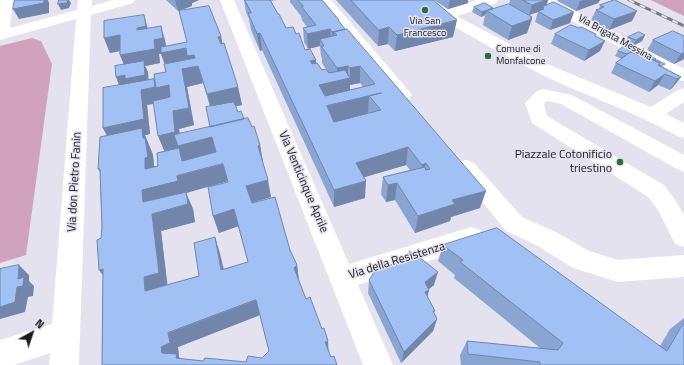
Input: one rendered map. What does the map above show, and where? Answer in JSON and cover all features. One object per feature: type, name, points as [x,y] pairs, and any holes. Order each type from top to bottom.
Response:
[{"type":"street","points":[[6,0],[1,34],[85,7],[128,0]]},
{"type":"street","name":"Via Venticinque Aprile","points":[[227,0],[378,365]]},
{"type":"street","points":[[323,0],[417,110]]},
{"type":"street","points":[[420,0],[514,55],[560,77],[651,115],[684,131]]},
{"type":"street","points":[[445,15],[491,0]]},
{"type":"street","name":"Via Brigata Messina","points":[[545,0],[684,76]]},
{"type":"street","name":"Via don Pietro Fanin","points":[[64,365],[85,7]]},
{"type":"street","points":[[651,115],[684,94]]},
{"type":"street","points":[[684,164],[566,99],[543,95],[534,103],[539,119],[656,191],[684,205]]},
{"type":"street","points":[[455,155],[514,224],[547,239],[582,260],[618,271],[684,266]]},
{"type":"street","points":[[656,191],[666,204],[684,237]]},
{"type":"street","name":"Via della Resistenza","points":[[343,278],[514,224]]},
{"type":"street","points":[[0,355],[66,334]]},
{"type":"shaded area","points":[[651,0],[684,0],[684,16]]},
{"type":"shaded area","points":[[32,38],[41,41],[52,64],[26,255],[0,263],[0,46]]},
{"type":"building","points":[[15,0],[44,0],[44,3],[13,9]]},
{"type":"building","points":[[59,0],[68,0],[67,3],[58,4]]},
{"type":"building","points":[[245,0],[270,0],[286,28],[293,27],[296,34],[299,33],[305,50],[310,49],[316,60],[310,61],[312,64],[317,63],[322,70],[326,69],[329,73],[345,70],[350,78],[319,85],[325,96],[375,84],[360,66],[337,68],[321,46],[324,46],[320,39],[337,35],[334,32],[347,29],[486,191],[452,200],[455,204],[418,216],[397,183],[388,185],[383,177],[425,167],[426,170],[430,169],[426,163],[422,165],[408,147],[356,163],[366,181],[334,190],[260,33],[257,34],[248,13],[251,13]],"holes":[[[381,93],[369,96],[381,110],[334,122],[327,106]]]},
{"type":"building","points":[[298,0],[322,0],[345,29],[332,32],[330,29],[307,34],[303,28],[316,25]]},
{"type":"building","points":[[351,0],[433,0],[457,20],[397,35],[389,27],[379,30]]},
{"type":"building","points":[[523,0],[546,0],[532,5]]},
{"type":"building","points":[[615,0],[637,11],[614,19],[596,10],[604,7],[600,5]]},
{"type":"building","points":[[554,2],[574,12],[553,20],[538,11],[544,9],[542,7]]},
{"type":"building","points":[[485,3],[493,8],[482,12],[474,7]]},
{"type":"building","points":[[509,4],[532,17],[530,18],[532,19],[512,26],[487,11]]},
{"type":"building","points":[[209,6],[221,36],[218,37],[221,44],[224,43],[238,87],[207,94],[198,66],[182,69],[189,108],[173,111],[175,132],[158,136],[153,101],[170,97],[169,85],[156,88],[154,74],[166,72],[164,64],[195,58],[194,55],[187,56],[186,48],[161,53],[161,47],[187,42],[179,11]]},
{"type":"building","points":[[144,15],[146,26],[137,28],[137,30],[161,26],[163,38],[154,40],[155,49],[120,55],[120,35],[104,38],[104,21]]},
{"type":"building","points":[[571,25],[579,28],[581,27],[596,34],[595,36],[605,41],[589,50],[555,34]]},
{"type":"building","points":[[673,31],[684,36],[684,52],[681,54],[653,40]]},
{"type":"building","points":[[639,32],[645,35],[636,40],[628,37]]},
{"type":"building","points":[[624,46],[634,50],[627,54],[618,51]]},
{"type":"building","points":[[631,52],[660,63],[658,65],[681,77],[677,79],[665,74],[655,81],[616,63]]},
{"type":"building","points":[[650,56],[656,59],[654,60],[647,57]]},
{"type":"building","points":[[657,60],[665,64],[661,66],[659,65],[660,63],[655,61]]},
{"type":"building","points":[[144,61],[145,75],[125,79],[125,75],[116,77],[115,66]]},
{"type":"building","points":[[154,79],[155,87],[141,90],[144,119],[103,128],[103,88]]},
{"type":"building","points":[[234,102],[238,112],[241,111],[244,119],[210,127],[206,107]]},
{"type":"building","points":[[248,118],[252,127],[254,126],[268,180],[246,186],[252,203],[275,197],[290,250],[297,265],[294,268],[306,299],[310,297],[322,329],[324,328],[328,341],[325,342],[331,357],[334,356],[337,365],[102,365],[103,269],[99,270],[97,240],[101,238],[102,227],[100,169],[98,169],[100,137],[142,128],[148,157],[145,158],[145,169],[158,166],[157,153],[179,148],[182,161],[216,152],[212,137],[178,146],[174,135]],"holes":[[[223,164],[228,182],[208,187],[213,216],[234,209],[248,262],[221,270],[215,237],[194,243],[199,276],[145,291],[144,277],[159,273],[152,214],[188,204],[186,192],[143,202],[142,190],[178,181],[177,176]],[[256,300],[269,351],[262,358],[248,356],[246,362],[205,358],[203,361],[176,358],[177,354],[162,353],[161,347],[170,343],[168,333]]]},
{"type":"building","points":[[497,228],[667,351],[684,322],[684,365],[540,365],[540,362],[468,354],[467,341],[558,350],[563,343],[460,262],[463,260],[443,245]]},
{"type":"building","points":[[419,257],[438,272],[425,282],[429,290],[425,292],[435,311],[433,311],[437,319],[404,352],[369,280],[376,269]]},
{"type":"building","points":[[19,265],[18,279],[24,277],[23,286],[17,287],[15,302],[0,307],[0,269]]},
{"type":"railway","points":[[629,0],[684,26]]},
{"type":"place","name":"Via San Francesco","points":[[425,10]]},
{"type":"place","name":"Comune di Monfalcone","points":[[488,56]]},
{"type":"place","name":"Piazzale Cotonificio triestino","points":[[620,162]]}]
